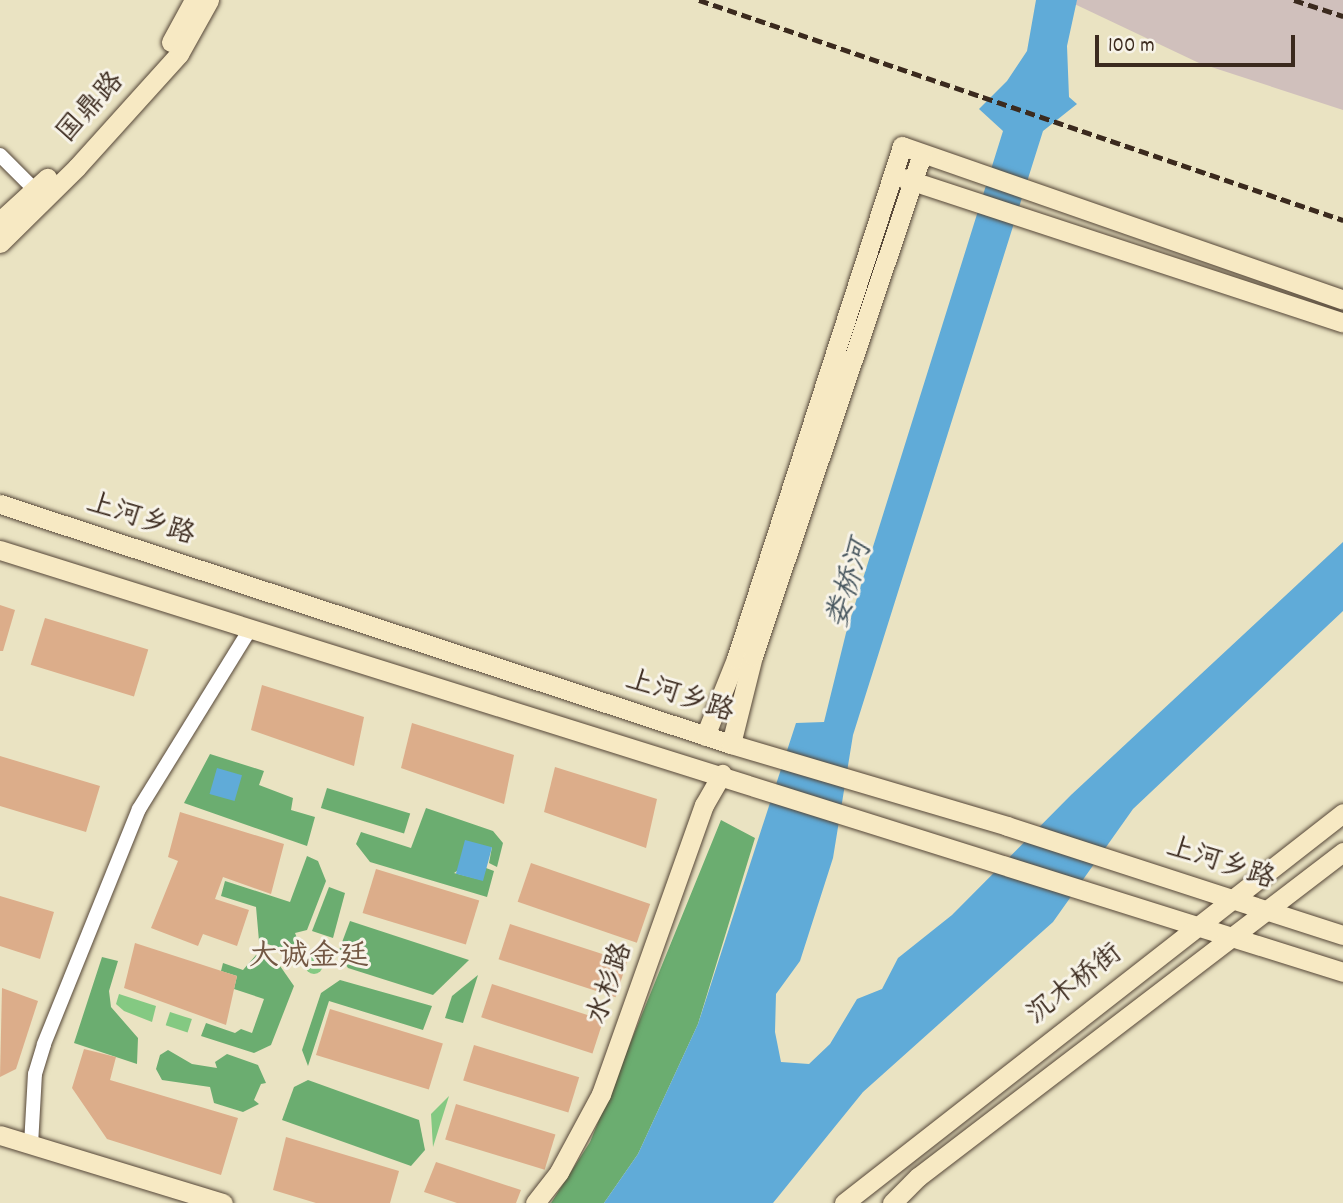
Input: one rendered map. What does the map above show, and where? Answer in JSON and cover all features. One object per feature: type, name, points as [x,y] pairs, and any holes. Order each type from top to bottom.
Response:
[{"type":"street","name":"国鼎路","points":[[0,221],[96,131],[169,46],[194,0]]},
{"type":"street","name":"国鼎路","points":[[0,243],[77,167],[179,54],[209,0]]},
{"type":"street","points":[[731,744],[753,656],[904,179],[902,146],[1343,300]]},
{"type":"street","points":[[0,155],[35,190]]},
{"type":"street","points":[[904,179],[1060,227],[1343,323]]},
{"type":"street","points":[[705,736],[736,659],[904,179]]},
{"type":"street","name":"上河乡路","points":[[0,504],[870,789],[1007,826],[1343,935]]},
{"type":"street","points":[[0,550],[722,774],[1343,972]]},
{"type":"street","points":[[31,1145],[35,1074],[44,1044],[139,809],[251,628]]},
{"type":"street","name":"水杉路","points":[[535,1203],[559,1172],[601,1094],[704,805],[722,774]]},
{"type":"street","name":"沉木桥街","points":[[844,1203],[1343,813]]},
{"type":"street","name":"沉木桥街","points":[[891,1203],[918,1177],[1235,938],[1343,852]]},
{"type":"street","points":[[0,1135],[223,1203]]},
{"type":"shaded area","points":[[1066,0],[1343,0],[1343,110],[1199,63]]},
{"type":"green space","points":[[210,754],[264,771],[259,785],[293,798],[291,810],[315,817],[307,846],[184,803]]},
{"type":"green space","points":[[327,788],[410,813],[404,834],[321,808]]},
{"type":"green space","points":[[426,808],[493,831],[503,843],[497,867],[489,863],[492,847],[454,873],[482,880],[486,868],[494,871],[487,897],[370,862],[356,844],[361,832],[411,848]]},
{"type":"green space","points":[[721,820],[755,838],[698,1024],[638,1154],[604,1203],[551,1203],[590,1142]]},
{"type":"green space","points":[[307,856],[318,861],[326,881],[307,930],[295,933],[299,943],[290,952],[259,941],[256,907],[221,896],[225,881],[290,902]]},
{"type":"green space","points":[[329,887],[345,893],[333,938],[312,931]]},
{"type":"green space","points":[[350,921],[469,960],[433,995],[348,968],[338,953]]},
{"type":"green space","points":[[256,955],[278,963],[294,986],[271,1045],[254,1053],[201,1036],[206,1023],[235,1033],[241,1029],[252,1033],[264,999],[234,989],[237,976],[221,971],[223,963],[243,970]]},
{"type":"green space","points":[[310,956],[318,956],[323,965],[321,972],[310,974],[305,969],[305,961]]},
{"type":"green space","points":[[102,957],[118,961],[109,991],[111,1007],[138,1038],[137,1064],[74,1043]]},
{"type":"green space","points":[[478,975],[463,1023],[445,1018],[452,996]]},
{"type":"green space","points":[[340,980],[432,1006],[423,1030],[329,1001],[308,1066],[302,1050],[321,993]]},
{"type":"green space","points":[[119,994],[156,1006],[152,1022],[124,1011],[116,1004]]},
{"type":"green space","points":[[170,1012],[192,1019],[188,1032],[166,1025]]},
{"type":"green space","points":[[168,1050],[192,1064],[217,1068],[215,1062],[227,1054],[258,1065],[266,1083],[261,1084],[254,1100],[259,1104],[243,1112],[214,1103],[210,1087],[162,1080],[156,1069],[160,1055]]},
{"type":"green space","points":[[308,1080],[419,1120],[425,1150],[411,1166],[282,1120],[294,1087]]},
{"type":"green space","points":[[449,1096],[433,1147],[431,1114]]},
{"type":"water","points":[[1036,0],[1077,0],[1067,46],[1069,97],[1077,104],[1043,131],[853,735],[833,858],[800,961],[776,994],[775,1032],[781,1062],[809,1064],[830,1044],[857,999],[882,989],[898,958],[952,915],[1071,795],[1343,542],[1343,611],[1133,809],[1053,922],[863,1092],[773,1203],[604,1203],[638,1154],[698,1024],[796,723],[824,722],[846,633],[1003,131],[979,109],[1007,81],[1027,51]]},
{"type":"water","points":[[217,768],[242,775],[235,801],[210,794]]},
{"type":"water","points":[[465,840],[492,847],[483,881],[456,874]]},
{"type":"building","points":[[0,605],[15,610],[3,651],[0,651]]},
{"type":"building","points":[[45,618],[148,650],[134,696],[31,665]]},
{"type":"building","points":[[262,685],[364,717],[354,766],[251,730]]},
{"type":"building","points":[[412,723],[514,755],[504,804],[401,768]]},
{"type":"building","points":[[0,756],[100,786],[86,832],[0,806]]},
{"type":"building","points":[[555,767],[657,799],[646,848],[544,812]]},
{"type":"building","points":[[180,812],[284,844],[271,894],[223,877],[215,899],[249,910],[237,946],[203,934],[198,946],[151,928],[178,861],[168,857]]},
{"type":"building","points":[[531,863],[650,904],[637,943],[518,902]]},
{"type":"building","points":[[376,869],[479,901],[466,945],[363,913]]},
{"type":"building","points":[[0,896],[54,912],[40,959],[0,946]]},
{"type":"building","points":[[510,924],[627,962],[616,997],[499,959]]},
{"type":"building","points":[[135,943],[237,976],[226,1025],[124,988]]},
{"type":"building","points":[[492,984],[603,1020],[592,1053],[481,1017]]},
{"type":"building","points":[[2,988],[38,1001],[16,1069],[0,1077]]},
{"type":"building","points":[[330,1009],[443,1043],[429,1089],[316,1055]]},
{"type":"building","points":[[474,1045],[579,1077],[568,1113],[463,1080]]},
{"type":"building","points":[[84,1049],[116,1057],[110,1080],[238,1118],[221,1175],[107,1139],[72,1088]]},
{"type":"building","points":[[456,1104],[555,1134],[545,1170],[445,1139]]},
{"type":"building","points":[[286,1137],[399,1171],[390,1203],[316,1203],[273,1190]]},
{"type":"building","points":[[436,1162],[521,1190],[516,1203],[457,1203],[424,1192]]},
{"type":"railway","points":[[699,0],[1343,220]]},
{"type":"railway","points":[[1294,0],[1343,16]]},
{"type":"district","name":"大诚金廷","points":[[309,959]]},
{"type":"water label","name":"娄桥河","points":[[852,585]]}]
